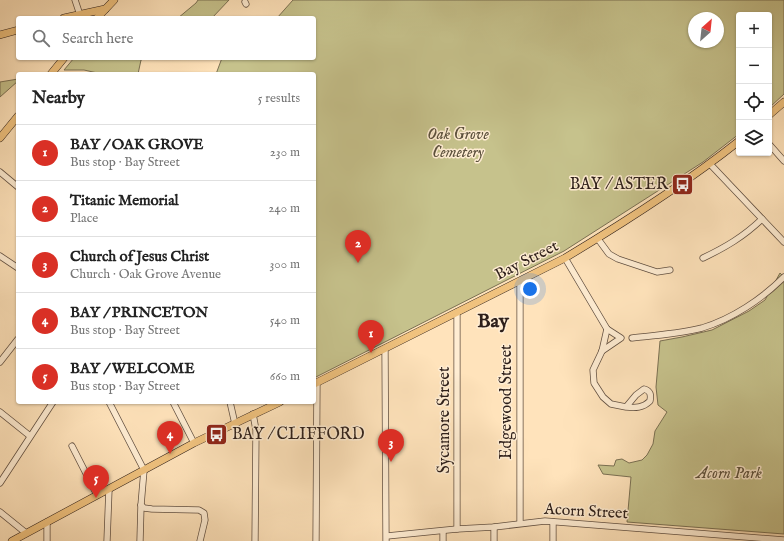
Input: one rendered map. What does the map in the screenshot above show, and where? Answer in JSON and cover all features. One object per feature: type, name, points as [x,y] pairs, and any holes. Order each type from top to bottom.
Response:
[{"type":"main road","points":[[99,16],[114,0]]},
{"type":"main road","points":[[81,16],[105,9]]},
{"type":"main road","points":[[0,35],[16,31]]},
{"type":"main road","points":[[53,72],[62,60]]},
{"type":"main road","points":[[772,112],[784,102]]},
{"type":"main road","points":[[0,138],[16,118]]},
{"type":"main road","name":"Bay Street","points":[[316,384],[565,258],[710,164],[736,143]]},
{"type":"main road","points":[[12,541],[194,443],[276,404]]},
{"type":"street","points":[[75,0],[81,16]]},
{"type":"street","points":[[772,147],[784,161]]},
{"type":"street","points":[[710,164],[784,242]]},
{"type":"street","points":[[0,172],[16,185]]},
{"type":"street","points":[[703,258],[728,246],[745,235],[762,219]]},
{"type":"street","points":[[598,238],[609,254],[618,259],[657,272],[670,270]]},
{"type":"street","points":[[0,256],[16,267]]},
{"type":"street","points":[[565,258],[607,330],[622,338],[602,351]]},
{"type":"street","points":[[632,338],[701,328],[721,321],[747,306],[773,288],[784,277]]},
{"type":"street","name":"Edgewood Street","points":[[520,282],[520,523]]},
{"type":"street","name":"Sycamore Street","points":[[457,312],[457,529]]},
{"type":"street","points":[[607,330],[602,351],[593,370],[593,377],[596,387],[603,398],[611,404],[626,407]]},
{"type":"street","points":[[0,362],[16,342]]},
{"type":"street","points":[[385,349],[386,539]]},
{"type":"street","points":[[0,483],[53,404]]},
{"type":"street","points":[[110,404],[144,470],[140,541]]},
{"type":"street","points":[[174,404],[194,443]]},
{"type":"street","points":[[230,404],[235,424]]},
{"type":"street","points":[[315,404],[316,541]]},
{"type":"street","points":[[0,412],[30,436]]},
{"type":"street","points":[[253,414],[256,430],[255,541]]},
{"type":"street","points":[[72,446],[97,495]]},
{"type":"street","points":[[107,541],[109,489]]},
{"type":"street","points":[[141,504],[144,508],[199,510],[204,512],[205,520],[200,541]]},
{"type":"street","points":[[0,512],[26,533]]},
{"type":"street","name":"Acorn Street","points":[[386,539],[457,529],[494,527],[545,521],[784,540]]},
{"type":"street","points":[[47,541],[48,522]]},
{"type":"street","points":[[553,522],[553,541]]},
{"type":"street","points":[[494,527],[494,541]]},
{"type":"street","points":[[443,532],[443,541]]},
{"type":"green space","points":[[198,0],[229,0],[214,16],[180,16]]},
{"type":"green space","name":"Oak Grove Cemetery","points":[[293,0],[784,0],[784,94],[772,105],[772,12],[736,12],[736,136],[703,162],[564,251],[316,377],[316,72],[217,72],[221,60],[316,60],[316,16],[279,16]]},
{"type":"green space","points":[[72,60],[141,60],[138,72],[93,72],[84,70],[64,70]]},
{"type":"green space","points":[[16,79],[16,83],[0,97],[0,82]]},
{"type":"green space","name":"Acorn Park","points":[[780,273],[784,277],[784,534],[627,522],[631,477],[603,474],[598,465],[614,466],[616,460],[622,459],[629,463],[642,460],[647,455],[653,444],[655,431],[667,412],[658,405],[656,387],[660,341],[712,330],[749,311],[765,300]]},
{"type":"place","name":"BAY / ASTER","points":[[683,185]]},
{"type":"place","name":"Titanic Memorial","points":[[358,263]]},
{"type":"place","name":"BAY / OAK GROVE","points":[[371,353]]},
{"type":"place","name":"BAY / CLIFFORD","points":[[216,435]]},
{"type":"place","name":"BAY / PRINCETON","points":[[170,454]]},
{"type":"place","name":"Church of Jesus Christ","points":[[391,462]]},
{"type":"place","name":"BAY / WELCOME","points":[[96,498]]},
{"type":"district","name":"Bay","points":[[493,321]]}]
